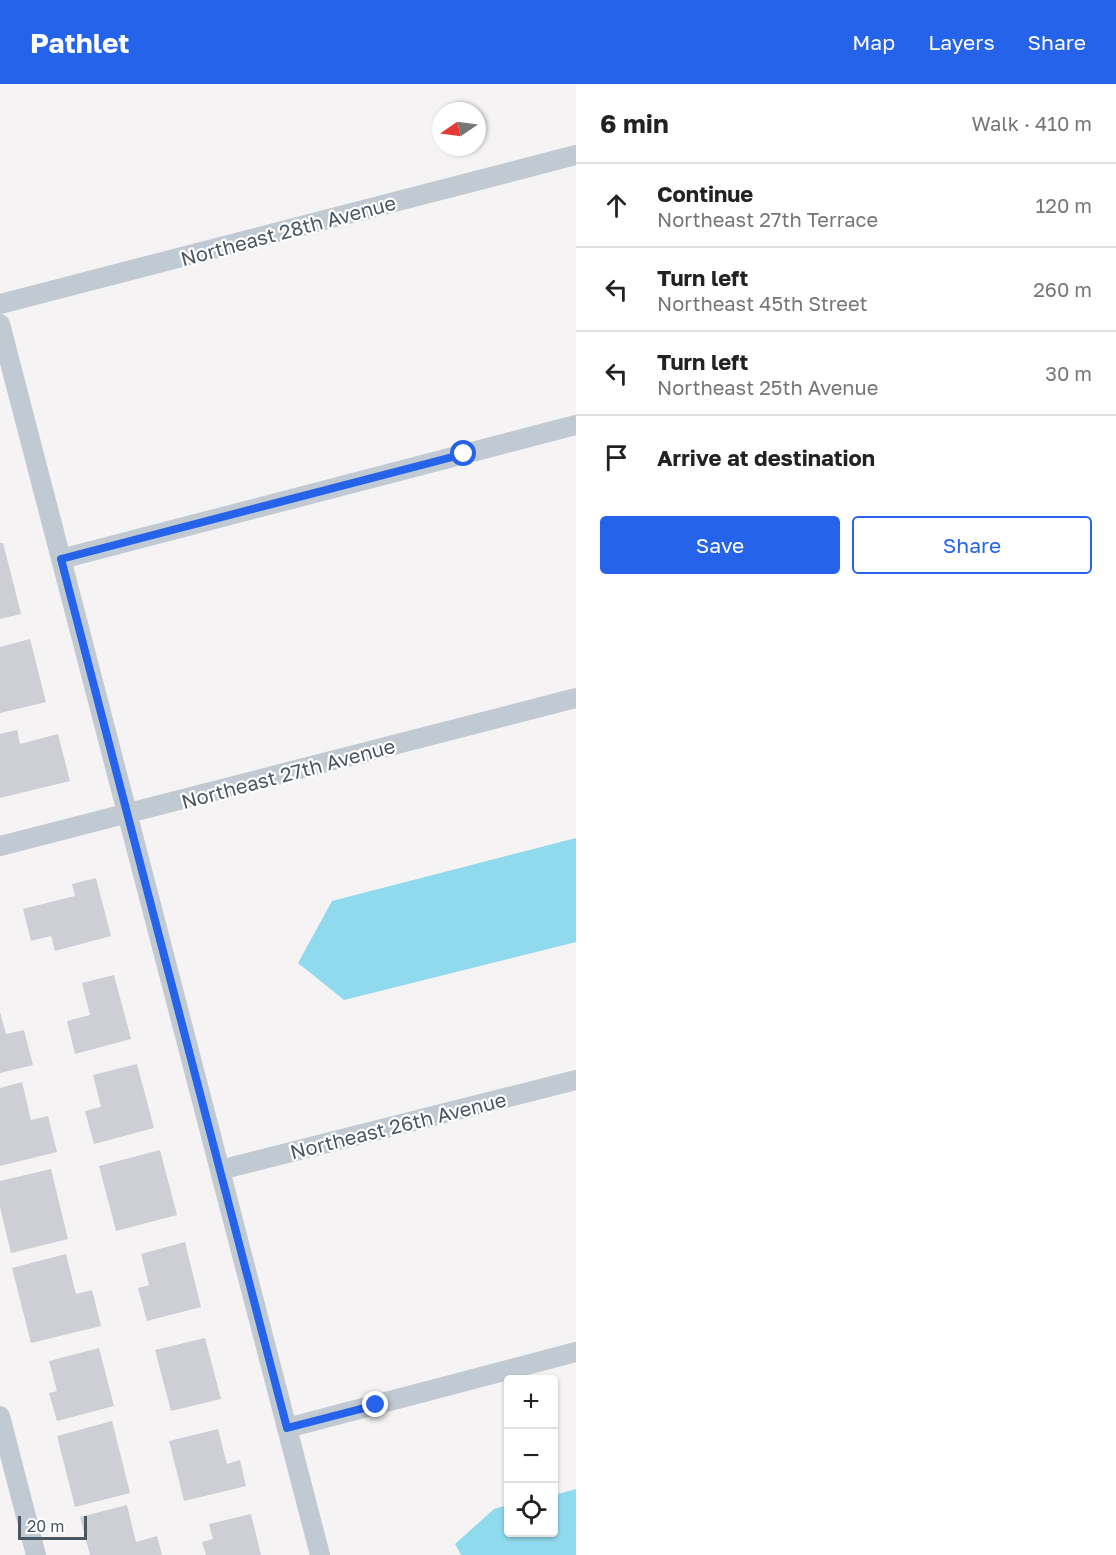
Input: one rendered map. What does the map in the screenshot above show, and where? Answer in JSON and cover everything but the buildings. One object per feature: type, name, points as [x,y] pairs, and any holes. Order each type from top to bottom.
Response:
[{"type":"street","name":"Northeast 28th Avenue","points":[[0,304],[576,155]]},
{"type":"street","points":[[0,324],[320,1555]]},
{"type":"street","points":[[61,559],[576,425]]},
{"type":"street","name":"Northeast 27th Avenue","points":[[0,846],[576,698]]},
{"type":"street","name":"Northeast 26th Avenue","points":[[220,1170],[576,1080]]},
{"type":"street","points":[[287,1428],[576,1352]]},
{"type":"street","points":[[0,1416],[36,1555]]},
{"type":"water","points":[[576,838],[576,942],[344,1000],[298,963],[332,901]]},
{"type":"water","points":[[576,1489],[576,1555],[461,1555],[455,1544],[494,1509],[504,1506],[504,1537],[558,1537],[558,1494]]},
{"type":"route","points":[[376,1405],[287,1428],[61,559],[464,454]]}]
